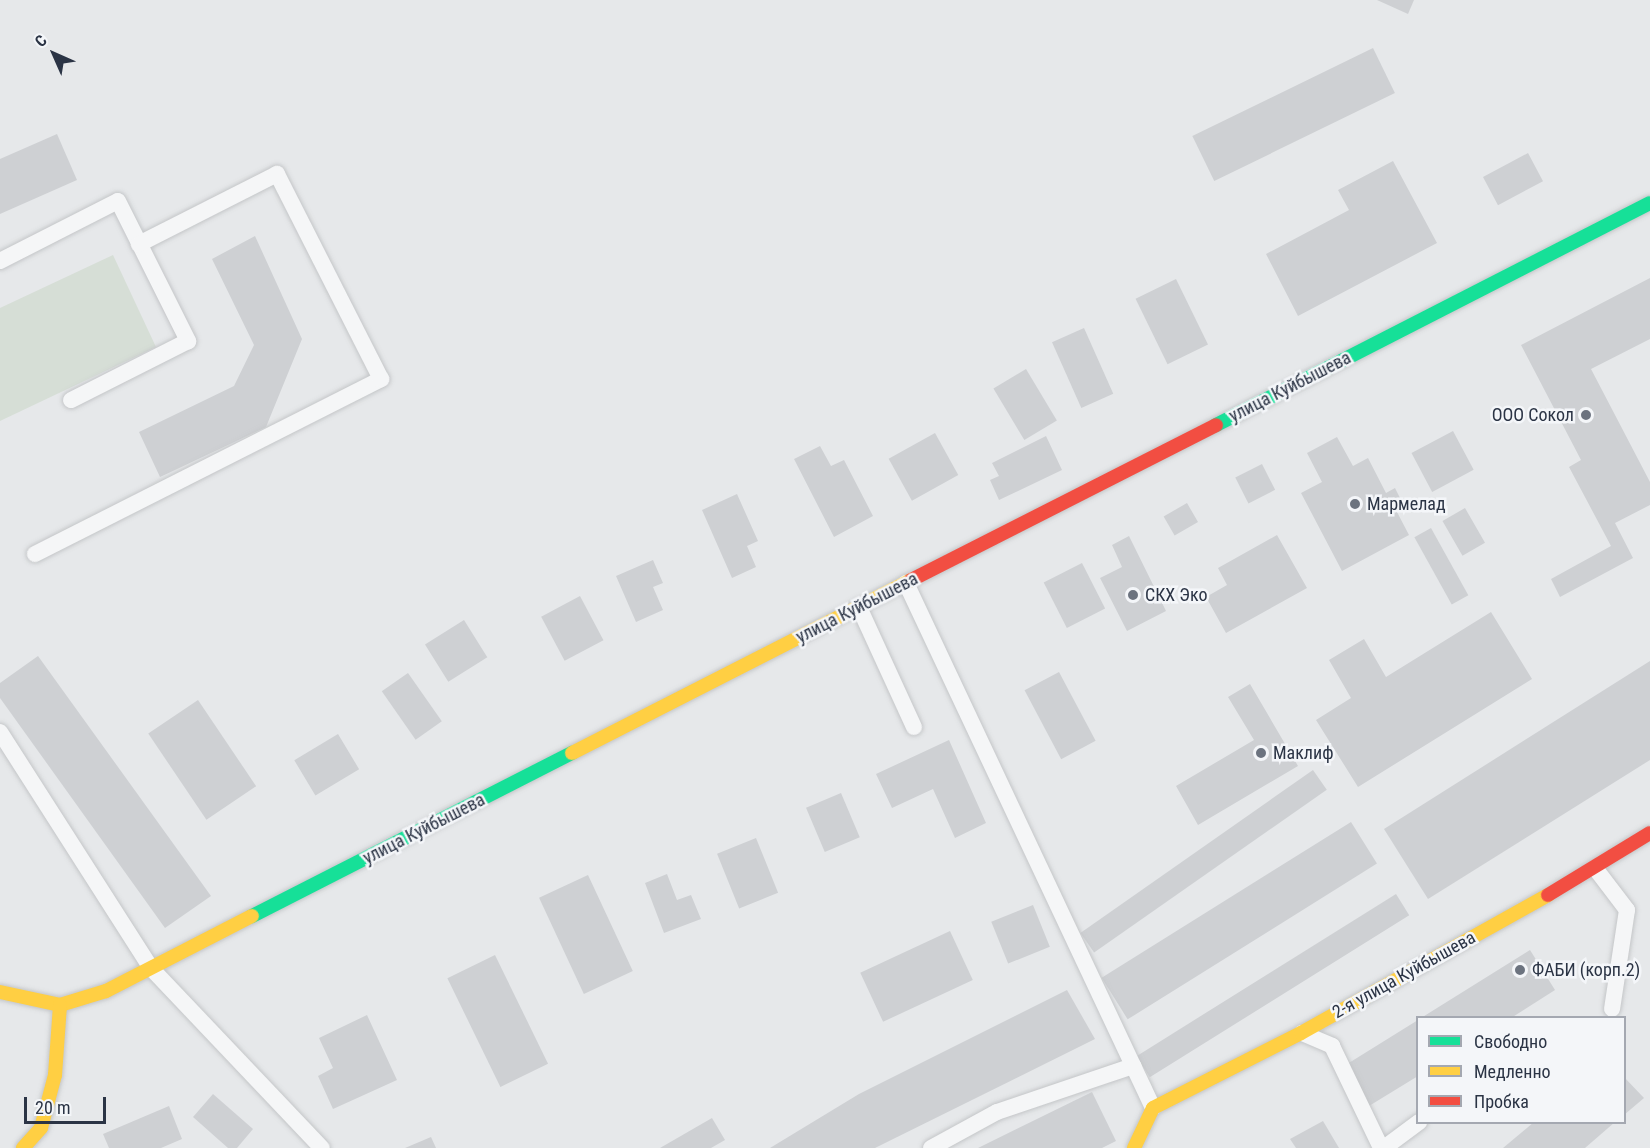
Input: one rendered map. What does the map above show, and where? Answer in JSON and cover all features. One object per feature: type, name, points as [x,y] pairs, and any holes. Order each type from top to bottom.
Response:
[{"type":"street","name":"улица Куйбышева","points":[[0,992],[60,1005],[106,991],[1650,204]]},
{"type":"street","name":"2-я улица Куйбышева","points":[[1153,1108],[1301,1033],[1595,868],[1650,833]]},
{"type":"street","points":[[23,1148],[41,1128],[55,1076],[60,1005]]},
{"type":"street","points":[[1134,1148],[1153,1108]]},
{"type":"lane","points":[[35,554],[381,379],[277,174],[139,244]]},
{"type":"lane","points":[[0,261],[118,201],[188,341],[72,400]]},
{"type":"lane","points":[[906,583],[1153,1108]]},
{"type":"lane","points":[[859,607],[914,727]]},
{"type":"lane","points":[[0,732],[151,968],[322,1148]]},
{"type":"lane","points":[[1595,868],[1627,910],[1612,1009]]},
{"type":"lane","points":[[1301,1033],[1332,1046],[1382,1148],[1416,1124]]},
{"type":"lane","points":[[931,1148],[998,1112],[1133,1066]]},
{"type":"shaded area","points":[[113,255],[156,347],[0,421],[0,308]]},
{"type":"building","points":[[1377,0],[1414,0],[1408,14]]},
{"type":"building","points":[[1373,48],[1395,93],[1214,181],[1192,136]]},
{"type":"building","points":[[57,134],[77,180],[0,214],[0,159]]},
{"type":"building","points":[[1528,153],[1543,181],[1498,205],[1483,177]]},
{"type":"building","points":[[1393,161],[1437,243],[1298,316],[1266,254],[1349,210],[1338,190]]},
{"type":"building","points":[[255,236],[302,339],[266,427],[160,477],[139,432],[234,386],[254,345],[212,259]]},
{"type":"building","name":"ООО Сокол","points":[[1650,278],[1650,339],[1591,369],[1650,482],[1650,505],[1615,523],[1633,558],[1560,597],[1551,579],[1611,546],[1569,467],[1581,460],[1521,345]]},
{"type":"building","points":[[1176,279],[1208,345],[1168,364],[1136,299]]},
{"type":"building","points":[[1084,328],[1113,394],[1081,408],[1052,342]]},
{"type":"building","points":[[1026,369],[1057,420],[1024,440],[993,389]]},
{"type":"building","points":[[1453,431],[1474,470],[1432,492],[1412,453]]},
{"type":"building","points":[[935,433],[958,475],[912,501],[889,459]]},
{"type":"building","points":[[1046,436],[1062,470],[999,500],[990,480],[999,476],[992,463]]},
{"type":"building","points":[[1337,437],[1353,466],[1368,458],[1386,493],[1395,488],[1405,508],[1397,512],[1409,535],[1342,571],[1301,493],[1322,482],[1307,453]]},
{"type":"building","points":[[820,446],[831,466],[844,460],[873,516],[834,537],[794,459]]},
{"type":"building","points":[[1262,464],[1275,490],[1248,503],[1235,478]]},
{"type":"building","points":[[737,494],[758,541],[747,546],[756,567],[732,578],[702,510]]},
{"type":"building","points":[[1187,503],[1198,522],[1175,536],[1164,516]]},
{"type":"building","points":[[1465,508],[1485,543],[1462,556],[1442,521]]},
{"type":"building","points":[[1431,528],[1468,595],[1452,605],[1414,537]]},
{"type":"building","points":[[1277,535],[1307,588],[1226,633],[1206,597],[1227,585],[1218,568]]},
{"type":"building","name":"СКХ Эко","points":[[1129,536],[1166,611],[1127,631],[1100,578],[1122,567],[1112,545]]},
{"type":"building","points":[[653,560],[663,583],[653,587],[663,610],[636,622],[616,576]]},
{"type":"building","points":[[1082,563],[1105,608],[1067,628],[1044,583]]},
{"type":"building","points":[[580,596],[603,640],[565,661],[541,617]]},
{"type":"building","points":[[1491,612],[1532,679],[1358,787],[1316,720],[1351,698],[1329,660],[1364,639],[1386,677]]},
{"type":"building","points":[[464,620],[487,657],[448,682],[425,644]]},
{"type":"building","points":[[38,656],[211,896],[165,928],[0,698],[0,683]]},
{"type":"building","points":[[1650,661],[1650,760],[1428,899],[1384,829]]},
{"type":"building","points":[[1059,672],[1096,741],[1061,759],[1025,690]]},
{"type":"building","points":[[408,673],[442,721],[416,740],[382,691]]},
{"type":"building","name":"Маклиф","points":[[1250,684],[1298,766],[1198,825],[1176,786],[1254,740],[1228,697]]},
{"type":"building","points":[[198,700],[256,786],[206,820],[148,734]]},
{"type":"building","points":[[338,734],[359,769],[315,795],[294,760]]},
{"type":"building","points":[[949,740],[986,823],[955,838],[933,789],[892,808],[876,774]]},
{"type":"building","points":[[1313,770],[1327,790],[1094,953],[1080,933]]},
{"type":"building","points":[[841,793],[860,837],[825,852],[806,808]]},
{"type":"building","points":[[1351,822],[1377,864],[1128,1019],[1102,978]]},
{"type":"building","points":[[756,838],[778,893],[739,908],[717,854]]},
{"type":"building","points":[[667,874],[677,900],[691,895],[701,919],[664,933],[645,883]]},
{"type":"building","points":[[588,875],[633,971],[584,994],[539,898]]},
{"type":"building","points":[[1396,894],[1409,915],[1150,1077],[1136,1056]]},
{"type":"building","points":[[1033,905],[1050,947],[1008,964],[991,922]]},
{"type":"building","points":[[950,931],[973,980],[883,1022],[860,973]]},
{"type":"building","name":"ФАБИ (корп.2)","points":[[1530,950],[1555,990],[1514,1016],[1424,1016]]},
{"type":"building","points":[[495,955],[548,1064],[500,1087],[447,978]]},
{"type":"building","points":[[1067,990],[1095,1039],[875,1148],[770,1148],[859,1094]]},
{"type":"building","points":[[367,1015],[397,1080],[333,1109],[318,1076],[333,1068],[319,1038]]},
{"type":"building","points":[[1416,1021],[1416,1077],[1369,1106],[1344,1066]]},
{"type":"building","points":[[1626,1079],[1644,1098],[1626,1113]]},
{"type":"building","points":[[1092,1092],[1116,1141],[1102,1148],[978,1148]]},
{"type":"building","points":[[213,1094],[253,1129],[237,1148],[228,1148],[193,1117]]},
{"type":"building","points":[[169,1106],[182,1139],[161,1148],[109,1148],[103,1134]]},
{"type":"building","points":[[712,1118],[725,1140],[711,1148],[660,1148]]},
{"type":"building","points":[[1323,1121],[1339,1148],[1296,1148],[1290,1139]]},
{"type":"building","points":[[1532,1124],[1613,1124],[1585,1148],[1503,1148]]},
{"type":"building","points":[[431,1137],[436,1148],[405,1148]]},
{"type":"traffic: fast","points":[[1216,425],[1650,203]]},
{"type":"traffic: fast","points":[[252,916],[572,753]]},
{"type":"traffic: slow","points":[[572,753],[911,580]]},
{"type":"traffic: slow","points":[[1134,1148],[1153,1108],[1301,1033],[1548,895]]},
{"type":"traffic: slow","points":[[0,992],[60,1005],[106,991],[252,916]]},
{"type":"traffic: slow","points":[[23,1148],[41,1128],[55,1075],[60,1005]]},
{"type":"traffic: jam","points":[[911,580],[1216,425]]},
{"type":"traffic: jam","points":[[1548,895],[1650,833]]},
{"type":"place","name":"ООО Сокол","points":[[1586,415]]},
{"type":"place","name":"Мармелад","points":[[1355,504]]},
{"type":"place","name":"СКХ Эко","points":[[1133,595]]},
{"type":"place","name":"Маклиф","points":[[1261,753]]},
{"type":"place","name":"ФАБИ (корп.2)","points":[[1520,970]]}]
